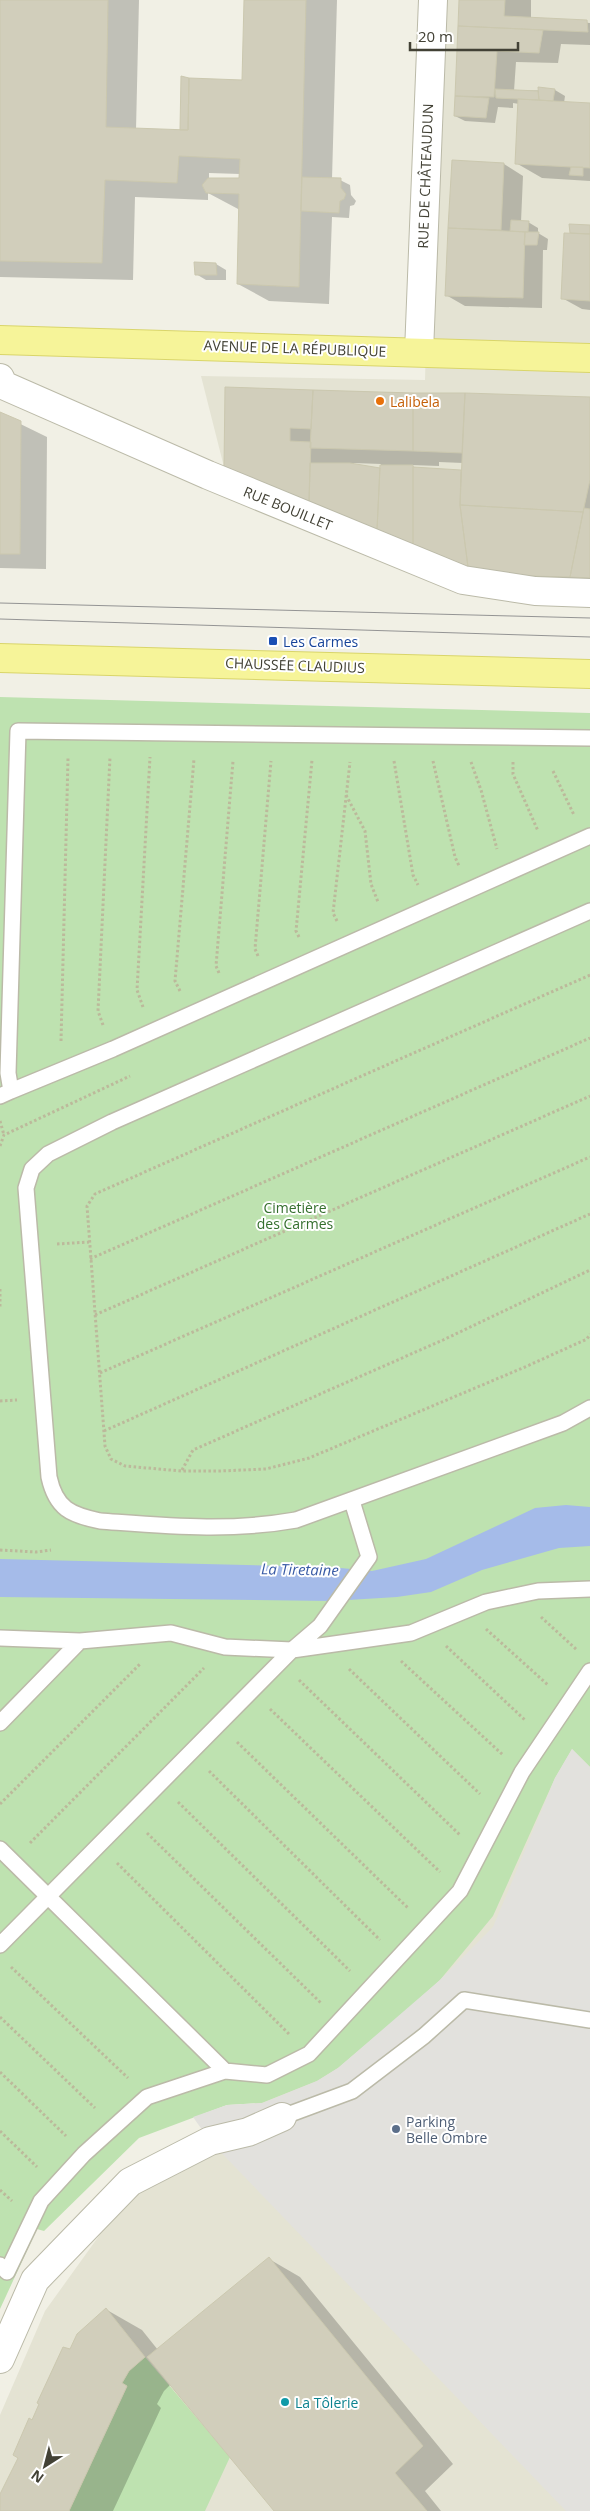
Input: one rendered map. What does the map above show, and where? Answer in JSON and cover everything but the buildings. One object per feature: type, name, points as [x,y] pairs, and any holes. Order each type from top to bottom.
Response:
[{"type":"main road","name":"AVENUE DE LA RÉPUBLIQUE","points":[[0,340],[590,358]]},
{"type":"main road","name":"CHAUSSÉE CLAUDIUS","points":[[0,658],[590,674]]},
{"type":"street","name":"RUE DE CHÂTEAUDUN","points":[[419,352],[432,0]]},
{"type":"street","name":"RUE BOUILLET","points":[[0,378],[3,385],[208,475],[463,580],[534,591],[590,593]]},
{"type":"street","points":[[0,2359],[35,2280],[130,2182],[210,2141],[248,2132],[282,2117]]},
{"type":"lane","points":[[588,837],[67,1069],[5,1093],[8,1073],[18,731],[590,738]]},
{"type":"lane","points":[[590,911],[112,1122],[48,1154],[32,1169],[26,1188],[29,1247],[49,1477],[52,1493],[59,1503],[68,1511],[82,1518],[100,1521],[219,1529],[265,1526],[296,1520],[563,1423],[590,1408]]},
{"type":"lane","points":[[0,1945],[251,1691],[292,1650],[320,1626],[334,1610],[367,1563],[369,1551],[352,1501]]},
{"type":"lane","points":[[0,1638],[80,1641],[171,1633],[225,1647],[292,1650],[411,1633],[486,1602],[518,1595],[538,1591],[590,1589]]},
{"type":"lane","points":[[0,1723],[80,1641]]},
{"type":"lane","points":[[0,2265],[7,2272],[41,2201],[113,2125],[147,2097],[225,2071],[267,2076],[309,2054],[370,1991],[460,1892],[522,1772],[590,1671]]},
{"type":"lane","points":[[0,1849],[225,2071]]},
{"type":"lane","points":[[282,2117],[352,2091],[424,2036],[464,2000],[590,2020]]},
{"type":"path","points":[[67,1069],[60,1036],[68,732]]},
{"type":"path","points":[[111,732],[98,1011],[112,1049]]},
{"type":"path","points":[[150,1032],[137,990],[152,732]]},
{"type":"path","points":[[192,1014],[175,981],[196,733]]},
{"type":"path","points":[[229,996],[216,966],[235,734]]},
{"type":"path","points":[[269,979],[255,949],[274,734]]},
{"type":"path","points":[[310,960],[296,931],[314,734]]},
{"type":"path","points":[[351,942],[333,913],[353,735]]},
{"type":"path","points":[[395,736],[394,767],[413,875],[429,908]]},
{"type":"path","points":[[434,736],[433,762],[455,856],[470,890]]},
{"type":"path","points":[[473,736],[471,764],[481,790],[493,839],[507,873]]},
{"type":"path","points":[[512,737],[513,774],[548,854]]},
{"type":"path","points":[[554,771],[588,837]]},
{"type":"path","points":[[346,796],[365,831],[371,884],[388,926]]},
{"type":"path","points":[[590,975],[95,1194],[87,1206],[106,1446],[111,1459],[125,1466],[181,1471],[266,1469],[309,1458],[526,1367],[587,1339],[590,1334]]},
{"type":"path","points":[[90,1259],[590,1038]]},
{"type":"path","points":[[4,1135],[130,1076]]},
{"type":"path","points":[[95,1315],[590,1096]]},
{"type":"path","points":[[0,1120],[4,1135],[0,1146]]},
{"type":"path","points":[[100,1373],[590,1157]]},
{"type":"path","points":[[104,1431],[590,1214]]},
{"type":"path","points":[[181,1471],[193,1450],[443,1340],[590,1270]]},
{"type":"path","points":[[0,1289],[0,1307]]},
{"type":"path","points":[[0,1550],[36,1552],[51,1550]]},
{"type":"path","points":[[518,1595],[583,1656]]},
{"type":"path","points":[[465,1610],[569,1704]]},
{"type":"path","points":[[425,1627],[546,1739]]},
{"type":"path","points":[[0,1804],[171,1633]]},
{"type":"path","points":[[375,1638],[522,1772]]},
{"type":"path","points":[[324,1645],[501,1814]]},
{"type":"path","points":[[12,1861],[225,1647]]},
{"type":"path","points":[[280,1662],[480,1854]]},
{"type":"path","points":[[251,1691],[460,1892]]},
{"type":"path","points":[[219,1724],[428,1928]]},
{"type":"path","points":[[190,1753],[399,1959]]},
{"type":"path","points":[[159,1784],[370,1991]]},
{"type":"path","points":[[128,1815],[340,2022]]},
{"type":"path","points":[[99,1845],[309,2054]]},
{"type":"path","points":[[7,1963],[147,2097]]},
{"type":"path","points":[[0,2017],[113,2125]]},
{"type":"path","points":[[0,2072],[84,2154]]},
{"type":"path","points":[[0,2131],[56,2185]]},
{"type":"shaded area","points":[[436,0],[590,0],[590,585],[468,567],[224,467],[201,376],[425,380]]},
{"type":"shaded area","points":[[590,1699],[590,2511],[0,2511],[0,2415],[45,2311],[132,2190],[367,2024]]},
{"type":"shaded area","name":"Parking Belle Ombre","points":[[572,1749],[590,1767],[590,2511],[566,2511],[210,2141],[193,2117],[227,2105],[262,2103],[317,2081],[338,2068],[440,1980],[493,1927],[555,1778]]},
{"type":"green space","name":"Cimetière des Carmes","points":[[0,697],[590,713],[590,1767],[572,1749],[555,1778],[493,1916],[440,1980],[338,2068],[317,2081],[262,2103],[227,2105],[139,2138],[44,2231],[37,2229],[0,2309]]},
{"type":"green space","points":[[145,2357],[230,2457],[205,2511],[69,2511],[127,2387],[122,2383],[129,2371]]},
{"type":"water","name":"La Tiretaine","points":[[566,1505],[590,1507],[590,1546],[559,1548],[482,1570],[431,1592],[397,1597],[332,1601],[0,1597],[0,1559],[330,1567],[372,1571],[426,1559],[535,1508]]},
{"type":"tram line","points":[[0,603],[590,618]]},
{"type":"tram line","points":[[0,619],[590,637]]},
{"type":"place","name":"Lalibela","points":[[380,401]]},
{"type":"place","name":"Les Carmes","points":[[273,641]]},
{"type":"place","name":"Parking Belle Ombre","points":[[396,2129]]},
{"type":"place","name":"La Tôlerie","points":[[285,2402]]}]
